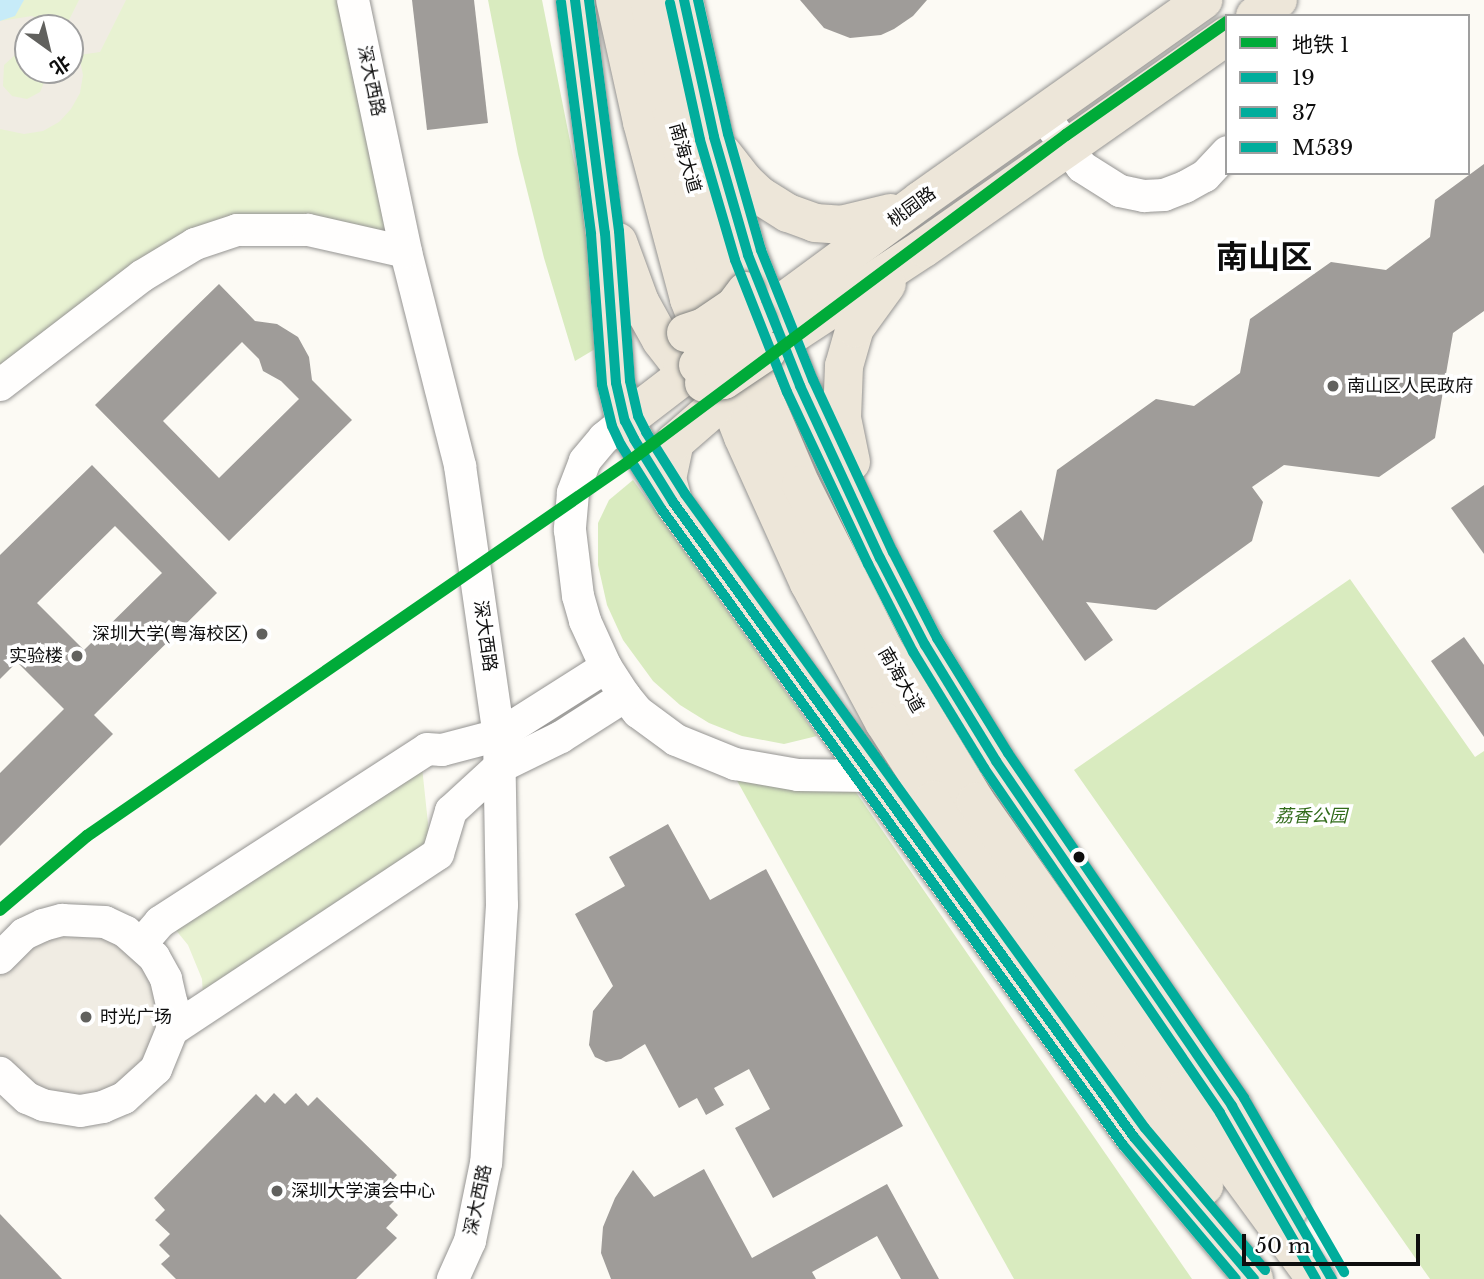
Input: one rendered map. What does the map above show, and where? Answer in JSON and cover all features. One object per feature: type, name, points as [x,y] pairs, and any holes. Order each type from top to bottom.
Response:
[{"type":"main road","points":[[575,0],[597,162],[616,383],[625,421],[673,502],[1135,1137],[1254,1279]]},
{"type":"main road","name":"南海大道","points":[[615,0],[642,122],[689,299],[743,437],[832,627],[884,722],[934,800],[1268,1279]]},
{"type":"main road","name":"南海大道","points":[[649,0],[673,117],[720,281],[743,347],[801,485],[883,648],[976,802],[1171,1081],[1316,1279]]},
{"type":"main road","points":[[684,0],[714,137],[768,329],[880,558],[925,645],[989,749],[1232,1106],[1332,1279]]},
{"type":"main road","points":[[1258,14],[1278,0]]},
{"type":"main road","name":"桃园路","points":[[768,329],[921,200],[1201,2]]},
{"type":"main road","points":[[880,558],[850,459],[842,418],[844,366],[855,328],[866,310],[900,269],[924,248],[1225,41]]},
{"type":"main road","points":[[714,137],[730,164],[759,195],[788,213],[815,223],[841,225],[866,222],[921,200]]},
{"type":"main road","points":[[597,162],[621,251],[640,302],[666,326],[698,372],[724,380],[768,329],[924,248]]},
{"type":"main road","points":[[673,502],[667,479],[675,442],[698,372],[704,327],[734,307],[768,329]]},
{"type":"main road","points":[[625,421],[698,372]]},
{"type":"street","name":"深大西路","points":[[353,0],[406,252],[460,466],[499,735],[502,905],[486,1163],[470,1241],[453,1279]]},
{"type":"street","points":[[1201,2],[1225,41]]},
{"type":"street","points":[[1042,114],[1067,149],[1100,181],[1120,191],[1144,196],[1164,195],[1205,176],[1225,154]]},
{"type":"street","points":[[0,385],[142,276],[195,244],[237,229],[308,230],[406,252]]},
{"type":"street","points":[[625,421],[604,438],[585,461],[570,509],[570,548],[578,596],[594,643],[625,696],[638,712],[676,740],[735,764],[798,775],[871,776]]},
{"type":"street","points":[[142,943],[160,922],[427,749],[442,750],[499,735],[606,667]]},
{"type":"street","points":[[172,1030],[438,854],[451,811],[498,768],[561,737],[625,696]]},
{"type":"street","points":[[0,958],[24,934],[62,920],[105,922],[142,943],[154,957],[166,979],[172,1004],[172,1030],[156,1069],[124,1098],[103,1107],[80,1111],[43,1105],[27,1097],[0,1073]]},
{"type":"green space","points":[[0,0],[353,0],[406,252],[237,230],[0,385]]},
{"type":"green space","points":[[488,0],[542,0],[574,161],[622,333],[575,361],[544,258],[518,154]]},
{"type":"green space","points":[[633,480],[817,736],[784,744],[742,736],[709,723],[680,705],[653,681],[623,640],[607,605],[598,565],[598,523],[609,500]]},
{"type":"green space","name":"荔香公园","points":[[1350,579],[1475,757],[1484,751],[1484,1279],[1430,1279],[1074,770]]},
{"type":"green space","points":[[422,767],[430,842],[203,996],[202,979],[188,945],[175,929]]},
{"type":"green space","points":[[735,777],[849,782],[1192,1279],[1014,1279]]},
{"type":"shaded area","points":[[79,0],[126,0],[100,52],[84,54],[84,14],[72,14]]},
{"type":"shaded area","points":[[14,19],[14,56],[4,65],[3,86],[12,96],[27,99],[40,92],[43,84],[82,84],[80,93],[71,109],[59,122],[43,131],[24,134],[0,129],[0,21]]},
{"type":"shaded area","name":"时光广场","points":[[43,925],[142,943],[166,1049],[80,1111],[0,1073],[0,958]]},
{"type":"water","points":[[0,0],[24,0],[14,16],[0,21]]},
{"type":"building","points":[[412,0],[474,0],[488,123],[427,130]]},
{"type":"building","points":[[800,0],[927,0],[913,16],[894,29],[881,35],[850,38],[824,28]]},
{"type":"building","name":"南山区人民政府","points":[[1484,164],[1484,311],[1453,333],[1435,438],[1379,477],[1284,465],[1252,487],[1263,502],[1252,541],[1156,610],[1086,602],[1113,640],[1085,661],[993,531],[1021,510],[1043,541],[1057,470],[1156,399],[1194,406],[1240,373],[1250,319],[1331,262],[1386,270],[1430,237],[1435,200]]},
{"type":"building","points":[[219,284],[255,321],[277,324],[298,337],[309,357],[312,380],[352,420],[229,541],[95,405]],"holes":[[[242,342],[259,359],[263,371],[281,381],[299,399],[219,478],[163,421]]]},
{"type":"building","name":"实验楼","points":[[92,465],[217,593],[94,715],[113,734],[0,846],[0,773],[64,709],[17,662],[0,679],[0,555]],"holes":[[[115,526],[162,573],[84,650],[37,603]]]},
{"type":"building","points":[[1484,485],[1484,554],[1451,508]]},
{"type":"building","points":[[1464,637],[1484,665],[1484,737],[1431,661]]},
{"type":"building","points":[[668,824],[710,900],[766,869],[903,1126],[773,1198],[735,1128],[770,1109],[749,1069],[714,1088],[724,1105],[706,1115],[697,1098],[679,1108],[645,1044],[621,1059],[606,1062],[595,1057],[589,1045],[593,1011],[613,986],[575,914],[625,886],[609,857]]},
{"type":"building","name":"深圳大学演会中心","points":[[274,1093],[285,1104],[296,1093],[308,1106],[317,1097],[397,1175],[388,1185],[399,1196],[389,1206],[398,1215],[386,1228],[397,1238],[356,1279],[176,1279],[161,1264],[170,1256],[159,1245],[170,1234],[155,1220],[165,1210],[154,1198],[256,1094],[265,1103]]},
{"type":"building","points":[[704,1169],[752,1258],[887,1184],[939,1279],[901,1279],[877,1236],[812,1272],[816,1279],[611,1279],[601,1253],[603,1227],[615,1198],[633,1170],[654,1197]]},
{"type":"building","points":[[0,1214],[62,1279],[0,1279]]},
{"type":"metro line","name":"1","points":[[0,910],[87,836],[627,463],[1066,135],[1225,23]]},
{"type":"transit line","name":"19","points":[[575,0],[605,233],[616,383],[625,421],[634,439],[673,502],[1134,1137],[1254,1279]]},
{"type":"transit line","name":"M539","points":[[589,0],[619,231],[630,381],[638,416],[646,432],[685,494],[1145,1128],[1265,1270]]},
{"type":"transit line","name":"19","points":[[684,0],[714,137],[748,255],[800,386],[880,558],[925,645],[996,761],[1232,1106],[1332,1279]]},
{"type":"transit line","name":"M539","points":[[698,0],[728,134],[761,250],[813,380],[893,552],[937,638],[1008,753],[1244,1098],[1344,1272]]},
{"type":"transit line","name":"37","points":[[561,2],[591,234],[602,385],[612,426],[621,445],[662,510],[1123,1145],[1236,1279]]},
{"type":"transit line","name":"37","points":[[670,3],[700,140],[735,260],[787,392],[868,564],[913,652],[984,768],[1220,1113],[1316,1279]]},
{"type":"place","name":"南山区人民政府","points":[[1333,386]]},
{"type":"place","name":"深圳大学(粤海校区)","points":[[262,634]]},
{"type":"place","name":"实验楼","points":[[77,656]]},
{"type":"place","name":"时光广场","points":[[86,1017]]},
{"type":"place","name":"深圳大学演会中心","points":[[277,1191]]},
{"type":"district","name":"南山区","points":[[1264,257]]}]
